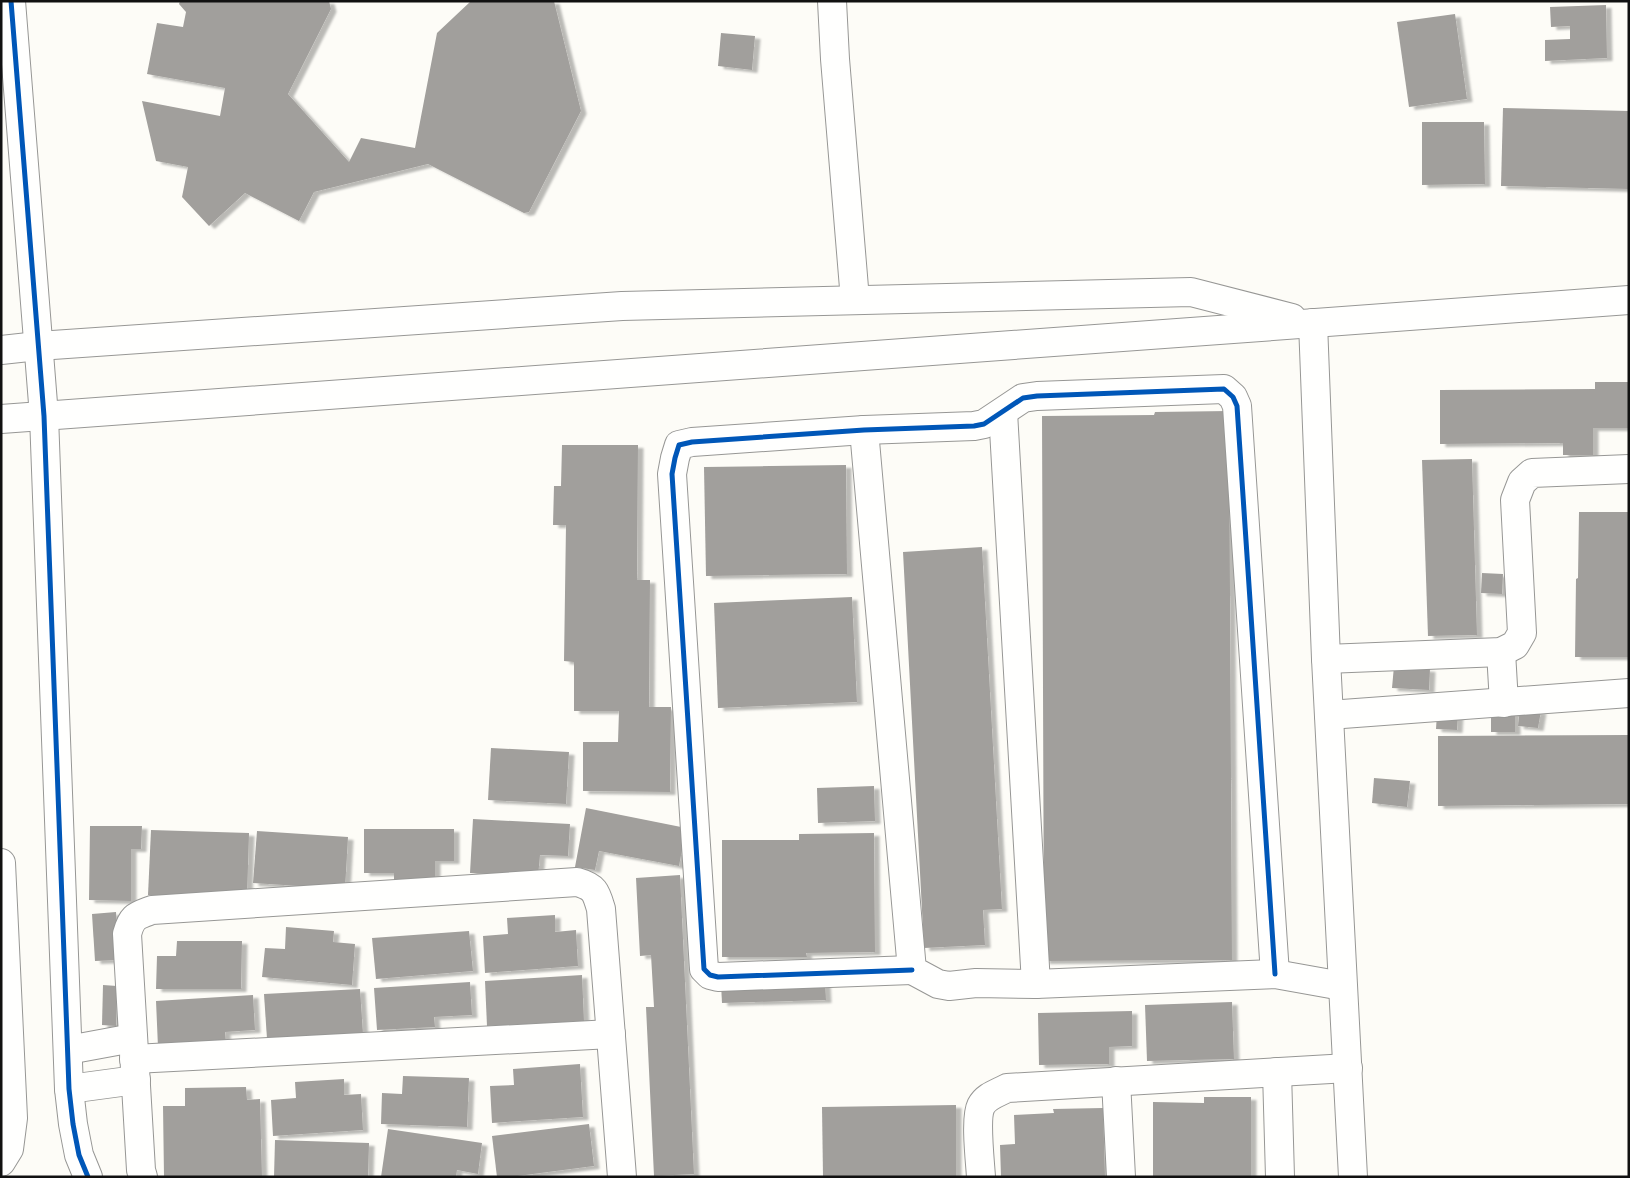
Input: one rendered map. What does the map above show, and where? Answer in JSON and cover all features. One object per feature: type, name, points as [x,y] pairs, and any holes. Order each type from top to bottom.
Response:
[{"type":"street","points":[[11,1],[44,416],[69,1089],[78,1156],[88,1177]]},
{"type":"street","points":[[832,1],[855,300]]},
{"type":"street","points":[[1,350],[622,306],[1191,292],[1313,324]]},
{"type":"street","points":[[1,419],[1629,300]]},
{"type":"street","points":[[1313,324],[1326,659],[1353,1177]]},
{"type":"street","points":[[1275,974],[1238,406],[1233,397],[1224,389],[1038,396],[1023,398],[984,424],[974,426],[864,430],[692,442],[680,446],[675,458],[672,474],[704,969],[710,975],[718,977],[912,970],[938,984],[949,986],[976,983],[1036,984],[1275,974],[1342,986]]},
{"type":"street","points":[[1004,412],[1036,984]]},
{"type":"street","points":[[864,430],[912,970]]},
{"type":"street","points":[[1326,659],[1501,652],[1515,645],[1522,633],[1516,500],[1522,482],[1532,473],[1629,469]]},
{"type":"street","points":[[1501,652],[1504,703]]},
{"type":"street","points":[[1329,715],[1629,693]]},
{"type":"street","points":[[1,863],[14,1118],[9,1149],[1,1162]]},
{"type":"street","points":[[143,1177],[141,1170],[127,934],[130,922],[137,916],[152,910],[576,882],[588,885],[596,893],[601,909],[622,1177]]},
{"type":"street","points":[[68,1050],[134,1059],[611,1034]]},
{"type":"street","points":[[69,1089],[134,1059]]},
{"type":"street","points":[[981,1177],[978,1120],[981,1106],[988,1098],[1007,1088],[1348,1068]]},
{"type":"street","points":[[1277,1072],[1280,1177]]},
{"type":"street","points":[[1116,1082],[1120,1177]]},
{"type":"building","points":[[180,1],[329,1],[331,9],[288,94],[349,162],[361,138],[415,148],[437,33],[471,1],[554,1],[581,111],[529,212],[524,213],[428,164],[314,192],[299,221],[245,193],[209,226],[182,197],[188,167],[156,161],[142,101],[220,116],[225,88],[147,74],[157,23],[183,27],[186,12],[179,4]]},
{"type":"building","points":[[1606,5],[1607,58],[1545,61],[1545,40],[1570,39],[1570,26],[1551,27],[1550,7]]},
{"type":"building","points":[[1455,14],[1467,99],[1409,107],[1397,22]]},
{"type":"building","points":[[721,33],[755,36],[752,70],[718,66]]},
{"type":"building","points":[[1503,108],[1629,111],[1629,189],[1501,186]]},
{"type":"building","points":[[1422,122],[1484,122],[1485,184],[1422,185]]},
{"type":"building","points":[[1595,382],[1629,382],[1629,428],[1593,428],[1593,455],[1563,455],[1563,443],[1440,444],[1440,390],[1595,389]]},
{"type":"building","points":[[1229,411],[1232,960],[1044,961],[1042,416],[1154,415],[1155,412]]},
{"type":"building","points":[[562,445],[638,445],[637,580],[650,580],[649,707],[671,707],[670,792],[583,791],[583,742],[618,742],[619,711],[574,711],[574,662],[564,661],[566,525],[553,525],[554,486],[561,486]]},
{"type":"building","points":[[1472,459],[1477,635],[1428,636],[1422,460]]},
{"type":"building","points":[[846,465],[847,574],[706,576],[704,467]]},
{"type":"building","points":[[1579,512],[1629,512],[1629,657],[1575,657]]},
{"type":"building","points":[[982,547],[1002,909],[983,910],[985,945],[924,948],[903,552]]},
{"type":"building","points":[[1482,573],[1503,574],[1502,594],[1481,593]]},
{"type":"building","points":[[852,597],[857,702],[718,708],[714,603]]},
{"type":"building","points":[[1394,666],[1430,669],[1429,690],[1392,688]]},
{"type":"building","points":[[1520,708],[1541,711],[1538,728],[1518,726]]},
{"type":"building","points":[[1515,709],[1515,732],[1491,732],[1491,710]]},
{"type":"building","points":[[1437,713],[1458,714],[1457,730],[1436,729]]},
{"type":"building","points":[[1629,735],[1629,804],[1438,806],[1438,736]]},
{"type":"building","points":[[491,748],[569,752],[566,804],[488,800]]},
{"type":"building","points":[[1374,778],[1410,781],[1407,807],[1372,803]]},
{"type":"building","points":[[874,786],[875,821],[818,823],[817,788]]},
{"type":"building","points":[[586,808],[686,828],[679,866],[599,851],[595,870],[575,867]]},
{"type":"building","points":[[473,819],[570,824],[568,856],[540,855],[538,877],[470,873]]},
{"type":"building","points":[[90,826],[142,826],[141,849],[131,849],[131,901],[89,900]]},
{"type":"building","points":[[364,829],[454,829],[454,861],[435,861],[435,882],[394,883],[394,873],[364,873]]},
{"type":"building","points":[[151,830],[249,833],[247,897],[148,895]]},
{"type":"building","points":[[257,831],[348,837],[345,889],[253,883]]},
{"type":"building","points":[[874,833],[875,952],[806,953],[807,957],[722,957],[722,840],[799,840],[799,834]]},
{"type":"building","points":[[680,875],[694,1174],[654,1176],[646,1007],[654,1007],[651,955],[640,956],[636,878]]},
{"type":"building","points":[[116,912],[119,960],[95,961],[92,914]]},
{"type":"building","points":[[555,915],[555,932],[576,930],[578,966],[485,973],[483,936],[508,934],[507,918]]},
{"type":"building","points":[[286,927],[334,931],[333,942],[355,944],[352,985],[262,977],[265,948],[285,949]]},
{"type":"building","points":[[469,931],[473,971],[376,979],[372,938]]},
{"type":"building","points":[[177,941],[242,941],[241,989],[156,989],[157,956],[176,956]]},
{"type":"building","points":[[582,975],[584,1021],[487,1026],[485,981]]},
{"type":"building","points":[[825,981],[826,1000],[722,1003],[721,984]]},
{"type":"building","points":[[470,982],[472,1015],[434,1017],[435,1027],[377,1030],[374,988]]},
{"type":"building","points":[[103,985],[117,986],[116,1026],[102,1025]]},
{"type":"building","points":[[360,989],[363,1034],[267,1039],[264,994]]},
{"type":"building","points":[[253,995],[255,1030],[225,1032],[226,1043],[158,1047],[156,1001]]},
{"type":"building","points":[[1232,1002],[1234,1059],[1147,1061],[1145,1005]]},
{"type":"building","points":[[1132,1011],[1132,1046],[1109,1047],[1109,1064],[1039,1065],[1038,1013]]},
{"type":"building","points":[[580,1064],[583,1117],[492,1123],[490,1086],[514,1085],[513,1069]]},
{"type":"building","points":[[403,1076],[469,1078],[467,1127],[381,1124],[382,1093],[402,1094]]},
{"type":"building","points":[[344,1079],[344,1095],[361,1094],[363,1130],[273,1136],[271,1100],[296,1098],[295,1082]]},
{"type":"building","points":[[246,1087],[247,1100],[260,1099],[262,1177],[164,1177],[163,1106],[185,1106],[185,1088]]},
{"type":"building","points":[[1204,1097],[1251,1097],[1251,1177],[1153,1177],[1153,1102],[1204,1103]]},
{"type":"building","points":[[956,1105],[956,1177],[823,1177],[822,1107]]},
{"type":"building","points":[[1103,1108],[1105,1177],[1001,1177],[1000,1145],[1015,1144],[1014,1115],[1054,1113],[1053,1109]]},
{"type":"building","points":[[589,1124],[594,1166],[497,1177],[492,1136]]},
{"type":"building","points":[[388,1129],[482,1143],[478,1174],[457,1170],[456,1177],[381,1177]]},
{"type":"building","points":[[275,1140],[369,1143],[368,1177],[274,1177]]},
{"type":"cycle path","points":[[11,1],[44,416],[69,1089],[79,1155],[88,1177]]},
{"type":"cycle path","points":[[912,970],[718,977],[710,975],[704,969],[672,474],[679,445],[692,442],[864,430],[974,426],[984,424],[1023,398],[1037,396],[1224,389],[1233,397],[1237,406],[1275,974]]}]
